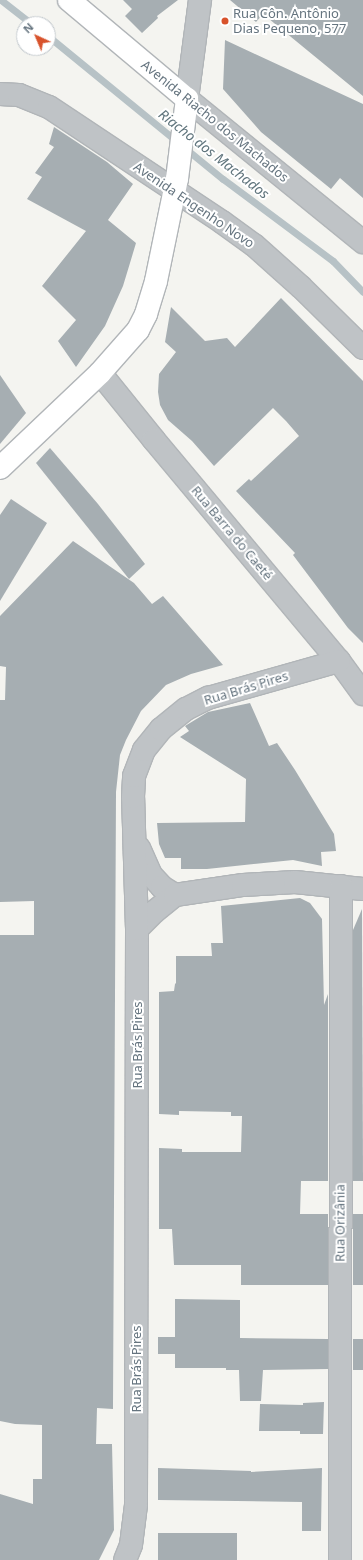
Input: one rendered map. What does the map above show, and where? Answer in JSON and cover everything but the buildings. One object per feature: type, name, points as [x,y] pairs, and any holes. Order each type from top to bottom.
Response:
[{"type":"main road","name":"Avenida Riacho dos Machados","points":[[68,0],[187,99]]},
{"type":"main road","points":[[0,468],[100,373],[129,341],[146,314],[156,281],[176,185],[187,99]]},
{"type":"street","points":[[187,99],[200,0]]},
{"type":"street","name":"Avenida Engenho Novo","points":[[2,94],[19,95],[49,108],[176,185],[254,245],[301,287],[363,348]]},
{"type":"street","name":"Avenida Riacho dos Machados","points":[[187,99],[363,242]]},
{"type":"street","name":"Rua Barra do Caeté","points":[[100,373],[339,661],[363,694]]},
{"type":"street","name":"Rua Brás Pires","points":[[125,1560],[131,1545],[136,1505],[137,929],[133,797],[134,776],[144,750],[161,729],[186,709],[208,698],[339,661]]},
{"type":"street","points":[[135,840],[152,874],[162,887],[174,895]]},
{"type":"street","points":[[137,929],[174,895],[244,885],[295,882],[363,889]]},
{"type":"street","name":"Rua Orizânia","points":[[340,1560],[341,886]]},
{"type":"waterway","name":"Riacho dos Machados","points":[[1,0],[22,16]]},
{"type":"waterway","name":"Riacho dos Machados","points":[[56,43],[223,179],[333,261],[363,292]]},
{"type":"place","name":"Rua Côn. Antônio Dias Pequeno, 577","points":[[225,21]]}]
